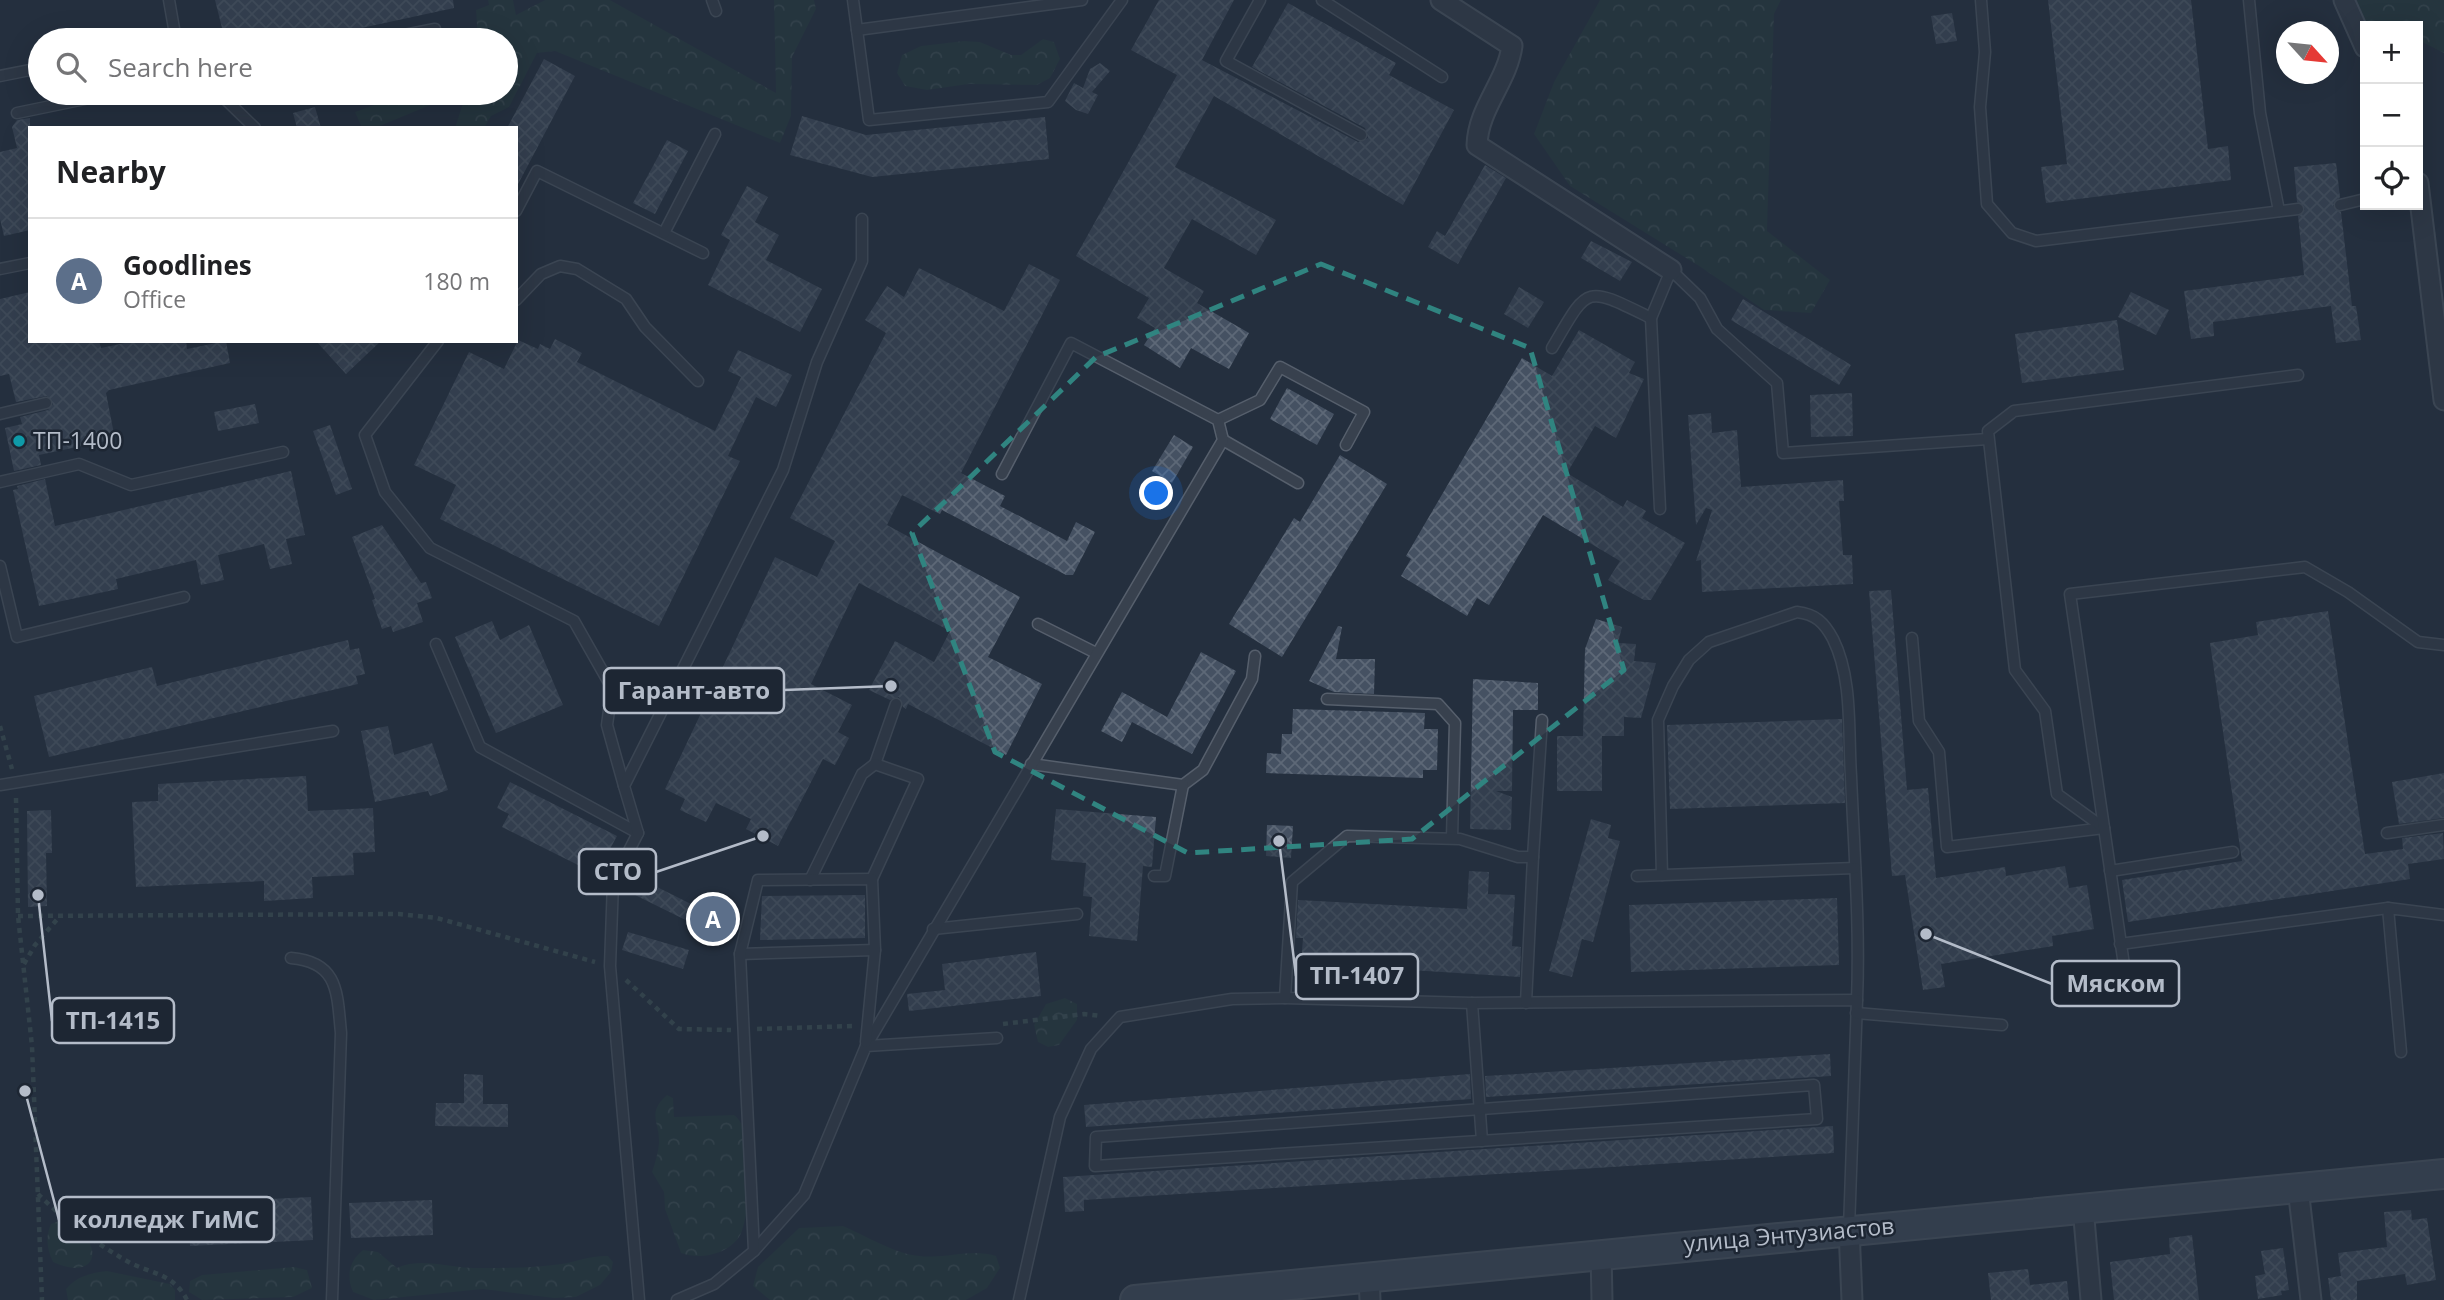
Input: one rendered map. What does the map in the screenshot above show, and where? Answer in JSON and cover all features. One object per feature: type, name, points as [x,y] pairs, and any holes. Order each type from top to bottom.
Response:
[{"type":"street","points":[[1441,0],[1512,46],[1510,64],[1478,125],[1477,145],[1671,270]]},
{"type":"street","points":[[2344,0],[2360,36]]},
{"type":"street","points":[[2421,210],[2444,400]]},
{"type":"street","name":"улица Энтузиастов","points":[[1135,1300],[1370,1288],[1601,1253],[2444,1174]]},
{"type":"street","points":[[2298,1188],[2311,1300]]},
{"type":"street","points":[[2083,1208],[2091,1300]]},
{"type":"street","points":[[1849,1229],[1852,1300]]},
{"type":"street","points":[[1601,1253],[1602,1300]]},
{"type":"lane","points":[[169,0],[174,28]]},
{"type":"lane","points":[[712,0],[716,11]]},
{"type":"lane","points":[[853,0],[869,120],[1048,102],[1122,0]]},
{"type":"lane","points":[[857,30],[1082,0]]},
{"type":"lane","points":[[1260,0],[1226,61],[1361,135]]},
{"type":"lane","points":[[1322,0],[1441,77]]},
{"type":"lane","points":[[1981,0],[1985,52],[1980,107],[1987,204],[2012,233],[2036,240],[2298,209]]},
{"type":"lane","points":[[2249,0],[2260,113],[2278,211]]},
{"type":"lane","points":[[0,76],[28,70]]},
{"type":"lane","points":[[17,113],[56,105]]},
{"type":"lane","points":[[231,105],[252,126]]},
{"type":"lane","points":[[664,233],[715,135]]},
{"type":"lane","points":[[518,207],[537,171],[702,253]]},
{"type":"lane","points":[[2340,205],[2360,200]]},
{"type":"lane","points":[[624,786],[783,470],[817,362],[862,261],[862,219]]},
{"type":"lane","points":[[0,269],[28,263]]},
{"type":"lane","points":[[518,298],[541,274],[560,266],[577,269],[626,299],[645,327],[698,381]]},
{"type":"lane","points":[[1660,509],[1651,318],[1671,270],[1700,298],[1717,328],[1777,383],[1783,453],[1988,439]]},
{"type":"lane","points":[[1552,348],[1579,302],[1595,294],[1611,298],[1651,318]]},
{"type":"lane","points":[[436,343],[365,435],[385,492],[430,548],[574,621],[612,688],[607,725],[638,833],[613,883],[610,966],[639,1300]]},
{"type":"lane","points":[[677,1300],[714,1284],[754,1251],[804,1195],[866,1046],[1223,440],[1218,420],[1071,343],[1002,474]]},
{"type":"lane","points":[[1218,420],[1260,400],[1280,367],[1364,412],[1346,445]]},
{"type":"lane","points":[[2104,828],[2057,794],[2045,711],[2015,670],[1987,431],[2014,411],[2298,375]]},
{"type":"lane","points":[[0,414],[46,403]]},
{"type":"lane","points":[[1223,440],[1298,483]]},
{"type":"lane","points":[[0,482],[79,464],[131,485],[283,452]]},
{"type":"lane","points":[[0,566],[17,637],[184,597]]},
{"type":"lane","points":[[2124,965],[2070,594],[2305,567],[2348,592],[2418,642],[2444,645]]},
{"type":"lane","points":[[1662,875],[1658,720],[1673,686],[1689,660],[1709,642],[1797,612],[1812,613],[1824,624],[1834,641],[1846,681],[1855,868],[1857,1000],[1849,1229]]},
{"type":"lane","points":[[1038,624],[1096,653]]},
{"type":"lane","points":[[1912,638],[1919,721],[1938,752],[1947,847],[2104,828]]},
{"type":"lane","points":[[436,644],[480,747],[638,833]]},
{"type":"lane","points":[[1154,876],[1165,876],[1183,785],[1203,770],[1252,679],[1255,656]]},
{"type":"lane","points":[[1327,699],[1438,704],[1455,723],[1452,838]]},
{"type":"lane","points":[[810,880],[862,774],[875,764],[896,704]]},
{"type":"lane","points":[[1526,1003],[1542,720]]},
{"type":"lane","points":[[0,785],[333,731]]},
{"type":"lane","points":[[866,1046],[875,950],[872,879],[918,779],[875,764]]},
{"type":"lane","points":[[1031,764],[1183,785]]},
{"type":"lane","points":[[2387,834],[2444,825]]},
{"type":"lane","points":[[1285,998],[1292,882],[1347,836],[1452,838],[1518,857],[1533,858]]},
{"type":"lane","points":[[2110,872],[2233,852]]},
{"type":"lane","points":[[1637,876],[1855,868]]},
{"type":"lane","points":[[754,1251],[738,1045],[742,1030],[740,954],[758,880],[872,879]]},
{"type":"lane","points":[[2120,944],[2388,908],[2444,915]]},
{"type":"lane","points":[[2388,908],[2401,1052]]},
{"type":"lane","points":[[933,929],[1077,914]]},
{"type":"lane","points":[[740,954],[875,950]]},
{"type":"lane","points":[[291,958],[310,960],[321,966],[331,978],[337,998],[341,1033],[332,1300]]},
{"type":"lane","points":[[1019,1300],[1060,1118],[1091,1049],[1120,1017],[1232,999],[1472,1003],[1857,1000]]},
{"type":"lane","points":[[1472,1003],[1482,1141]]},
{"type":"lane","points":[[1856,1013],[2002,1025]]},
{"type":"lane","points":[[866,1046],[997,1038]]},
{"type":"lane","points":[[1814,1085],[1817,1119],[1482,1141],[1095,1166],[1096,1137],[1814,1085]]},
{"type":"path","points":[[0,726],[16,782],[18,916],[32,1046],[42,1300]]},
{"type":"path","points":[[18,916],[399,914],[438,918],[610,966],[679,1029],[867,1026]]},
{"type":"path","points":[[24,964],[35,945],[60,916]]},
{"type":"path","points":[[997,1038],[1003,1024],[1084,1014],[1120,1017]]},
{"type":"path","points":[[37,1193],[55,1211],[126,1260],[173,1279],[187,1300]]},
{"type":"highlighted area","points":[[1321,264],[1530,348],[1624,670],[1412,839],[1188,853],[995,752],[912,533],[1096,357]]},
{"type":"green space","points":[[488,0],[513,0],[516,15],[545,0],[610,0],[776,93],[774,0],[814,0],[816,9],[792,57],[791,116],[780,143],[555,51],[537,53],[518,90],[518,28],[477,28],[476,10],[489,5]]},
{"type":"green space","points":[[1600,0],[1781,0],[1774,14],[1767,231],[1830,280],[1811,313],[1764,310],[1570,186],[1534,134],[1554,82]]},
{"type":"green space","points":[[2348,0],[2444,0],[2444,53],[2423,42],[2423,21],[2360,21]]},
{"type":"green space","points":[[1043,39],[1054,42],[1060,59],[1050,78],[1037,85],[969,84],[927,90],[905,86],[897,73],[902,55],[921,46],[980,42],[1011,55],[1021,55]]},
{"type":"green space","points":[[374,105],[430,105],[380,126],[361,126],[355,112]]},
{"type":"green space","points":[[462,105],[510,105],[491,116],[485,126],[456,126]]},
{"type":"green space","points":[[1065,998],[1077,1004],[1077,1020],[1059,1045],[1048,1047],[1038,1042],[1034,1025],[1046,1004]]},
{"type":"green space","points":[[667,1095],[673,1098],[674,1117],[734,1115],[741,1123],[746,1136],[750,1170],[745,1220],[738,1239],[716,1253],[698,1256],[681,1253],[665,1209],[664,1192],[652,1172],[659,1143],[657,1107]]},
{"type":"green space","points":[[59,1221],[85,1237],[91,1246],[89,1263],[82,1267],[70,1267],[53,1262],[47,1239],[51,1224]]},
{"type":"green space","points":[[843,1226],[911,1255],[930,1257],[978,1253],[996,1256],[1000,1268],[987,1288],[966,1300],[770,1300],[753,1286],[758,1267],[799,1228]]},
{"type":"green space","points":[[363,1250],[378,1252],[397,1268],[416,1263],[475,1268],[530,1267],[602,1256],[608,1256],[613,1262],[611,1272],[600,1285],[576,1297],[554,1298],[483,1289],[374,1300],[353,1292],[351,1286],[349,1275],[352,1264]]},
{"type":"green space","points":[[294,1267],[307,1270],[312,1288],[293,1297],[202,1300],[189,1292],[190,1281],[202,1275]]},
{"type":"green space","points":[[107,1271],[170,1284],[175,1290],[175,1300],[68,1300],[66,1289],[79,1278]]},
{"type":"building","points":[[215,0],[453,0],[454,8],[362,28],[222,28]]},
{"type":"building","points":[[1159,0],[1234,0],[1202,60],[1358,142],[1368,138],[1365,128],[1252,67],[1288,3],[1396,63],[1389,75],[1454,110],[1403,205],[1214,96],[1175,167],[1276,220],[1256,255],[1192,219],[1164,268],[1204,291],[1197,303],[1249,333],[1229,369],[1191,348],[1180,368],[1144,345],[1155,328],[1137,318],[1149,298],[1076,256],[1177,75],[1131,50]]},
{"type":"building","points":[[2048,0],[2191,0],[2208,149],[2228,146],[2231,180],[2046,203],[2041,167],[2067,164]]},
{"type":"building","points":[[1952,13],[1957,41],[1936,44],[1931,16]]},
{"type":"building","points":[[544,59],[575,76],[518,184],[518,126],[508,126]]},
{"type":"building","points":[[1100,63],[1110,71],[1092,92],[1098,95],[1088,114],[1076,110],[1065,101],[1074,83],[1083,88],[1090,69]]},
{"type":"building","points":[[315,107],[320,126],[296,126],[293,113]]},
{"type":"building","points":[[802,116],[866,135],[1045,117],[1049,159],[872,177],[790,155]]},
{"type":"building","points":[[30,118],[28,230],[4,236],[0,219],[0,152],[17,148],[12,127],[17,120]]},
{"type":"building","points":[[667,140],[688,151],[655,214],[633,203]]},
{"type":"building","points":[[2336,163],[2340,197],[2333,206],[2341,212],[2352,306],[2356,306],[2361,340],[2336,343],[2331,306],[2213,322],[2214,336],[2191,339],[2184,291],[2304,275],[2298,216],[2305,209],[2297,202],[2294,167]]},
{"type":"building","points":[[1485,165],[1506,178],[1458,264],[1428,247],[1437,231],[1445,236]]},
{"type":"building","points":[[747,186],[768,197],[755,222],[779,235],[766,260],[822,289],[800,332],[708,285],[730,240],[721,235]]},
{"type":"building","points":[[1591,241],[1632,262],[1620,281],[1581,258]]},
{"type":"building","points":[[1029,264],[1060,280],[961,473],[1005,496],[1000,506],[1067,541],[1076,522],[1095,532],[1073,575],[1066,575],[942,510],[940,514],[902,495],[887,525],[1020,597],[988,657],[1042,684],[1006,755],[908,704],[906,709],[899,697],[890,700],[869,690],[895,641],[934,662],[950,631],[859,583],[811,684],[852,705],[838,732],[849,738],[835,765],[823,759],[778,846],[746,829],[751,819],[716,803],[706,822],[680,810],[685,799],[665,789],[775,557],[817,577],[835,541],[790,518],[886,333],[865,320],[887,286],[904,297],[919,268],[1004,311]]},
{"type":"building","points":[[1519,287],[1544,302],[1528,328],[1504,314]]},
{"type":"building","points":[[28,292],[28,343],[100,343],[101,348],[125,343],[186,343],[187,349],[226,343],[230,363],[109,390],[106,393],[115,439],[39,455],[41,465],[14,471],[5,428],[22,424],[20,417],[48,410],[53,404],[47,396],[16,402],[9,374],[0,376],[0,299]]},
{"type":"building","points":[[2131,292],[2169,310],[2156,335],[2118,317]]},
{"type":"building","points":[[1743,299],[1851,365],[1839,385],[1731,320]]},
{"type":"building","points":[[2117,320],[2124,370],[2022,383],[2015,334]]},
{"type":"building","points":[[1579,330],[1635,362],[1629,373],[1644,379],[1616,438],[1595,426],[1567,473],[1623,507],[1627,500],[1646,511],[1642,518],[1685,543],[1651,600],[1644,600],[1608,580],[1620,561],[1543,515],[1489,605],[1477,598],[1467,616],[1401,576],[1411,559],[1406,556],[1522,358],[1552,376]]},
{"type":"building","points":[[555,339],[582,353],[577,362],[715,431],[741,377],[728,371],[738,350],[792,375],[776,407],[756,397],[728,456],[740,461],[659,626],[440,519],[456,485],[414,465],[469,352],[504,369],[518,340],[538,349],[540,344],[550,349]]},
{"type":"building","points":[[318,343],[379,343],[346,374]]},
{"type":"building","points":[[1287,388],[1334,414],[1317,445],[1270,419]]},
{"type":"building","points":[[1852,393],[1853,436],[1811,437],[1810,395]]},
{"type":"building","points":[[255,404],[259,423],[218,431],[214,412]]},
{"type":"building","points":[[1711,413],[1712,433],[1737,430],[1741,487],[1843,480],[1844,501],[1839,501],[1843,555],[1852,555],[1853,584],[1702,592],[1701,560],[1696,561],[1712,510],[1706,508],[1696,525],[1688,415]]},
{"type":"building","points":[[330,425],[352,489],[336,495],[313,431]]},
{"type":"building","points":[[1174,435],[1193,447],[1172,483],[1152,471]]},
{"type":"building","points":[[1340,455],[1387,484],[1282,657],[1229,624],[1294,518],[1300,522]]},
{"type":"building","points":[[291,471],[305,535],[286,539],[292,564],[270,569],[264,544],[218,555],[224,580],[201,585],[196,560],[116,579],[118,589],[39,606],[13,490],[18,489],[17,486],[45,479],[55,526]]},
{"type":"building","points":[[382,525],[421,583],[426,582],[432,598],[417,603],[423,622],[393,632],[391,626],[382,629],[372,600],[375,599],[352,537]]},
{"type":"building","points":[[1891,590],[1907,790],[1928,788],[1936,878],[2005,867],[2006,876],[2065,866],[2069,888],[2087,885],[2094,929],[2052,936],[2053,946],[1941,964],[1945,987],[1923,990],[1905,875],[1892,876],[1869,591]]},
{"type":"building","points":[[2328,611],[2365,854],[2403,849],[2402,838],[2443,833],[2444,859],[2408,864],[2410,879],[2128,922],[2122,880],[2242,861],[2210,643],[2258,635],[2256,622]]},
{"type":"building","points":[[1596,619],[1622,627],[1618,643],[1636,644],[1634,661],[1656,663],[1641,718],[1624,717],[1624,736],[1602,736],[1602,791],[1557,791],[1557,736],[1583,736],[1585,649]]},
{"type":"building","points":[[492,621],[500,640],[529,625],[563,705],[496,733],[455,637]]},
{"type":"building","points":[[1338,626],[1342,627],[1336,659],[1375,659],[1374,694],[1334,692],[1309,681]]},
{"type":"building","points":[[348,640],[350,650],[359,648],[365,674],[356,676],[358,684],[49,757],[34,696],[152,667],[157,686]]},
{"type":"building","points":[[1201,652],[1236,671],[1192,754],[1132,722],[1122,742],[1101,731],[1122,692],[1167,717]]},
{"type":"building","points":[[1473,679],[1538,683],[1538,710],[1513,710],[1512,791],[1496,791],[1512,797],[1511,830],[1470,829]]},
{"type":"building","points":[[1293,709],[1425,713],[1424,729],[1438,729],[1437,770],[1423,770],[1423,778],[1266,773],[1267,753],[1281,754],[1282,734],[1292,734]]},
{"type":"building","points":[[1842,719],[1845,803],[1670,809],[1667,725]]},
{"type":"building","points":[[388,726],[394,755],[432,743],[448,790],[430,796],[428,791],[375,802],[361,731]]},
{"type":"building","points":[[2444,773],[2444,818],[2399,824],[2392,782]]},
{"type":"building","points":[[306,776],[308,811],[373,808],[375,852],[353,853],[354,875],[312,877],[313,898],[264,901],[264,881],[136,887],[132,802],[158,801],[158,784]]},
{"type":"building","points":[[510,782],[617,836],[610,849],[619,854],[606,879],[502,827],[509,814],[497,808]]},
{"type":"building","points":[[1056,809],[1156,817],[1152,867],[1143,866],[1137,941],[1089,936],[1092,897],[1083,896],[1086,863],[1051,860]]},
{"type":"building","points":[[51,810],[52,853],[46,853],[47,906],[28,907],[27,811]]},
{"type":"building","points":[[1591,819],[1611,825],[1608,838],[1620,841],[1593,942],[1582,939],[1572,977],[1549,971]]},
{"type":"building","points":[[1267,825],[1293,826],[1291,858],[1266,856]]},
{"type":"building","points":[[1469,871],[1489,872],[1488,894],[1515,895],[1512,946],[1521,947],[1520,977],[1301,963],[1303,938],[1296,938],[1298,900],[1467,909]]},
{"type":"building","points":[[643,880],[711,914],[715,904],[737,914],[726,940],[635,895]]},
{"type":"building","points":[[865,895],[865,938],[760,940],[762,896]]},
{"type":"building","points":[[1837,898],[1839,965],[1631,972],[1629,905]]},
{"type":"building","points":[[628,932],[689,950],[683,969],[622,950]]},
{"type":"building","points":[[1036,952],[1041,996],[909,1011],[907,994],[945,990],[942,964]]},
{"type":"building","points":[[1830,1054],[1831,1076],[1486,1097],[1485,1076]]},
{"type":"building","points":[[464,1074],[483,1075],[483,1104],[508,1104],[508,1127],[435,1126],[436,1103],[464,1103]]},
{"type":"building","points":[[1470,1074],[1471,1099],[1086,1127],[1084,1105]]},
{"type":"building","points":[[1833,1126],[1834,1153],[1084,1200],[1084,1211],[1065,1212],[1063,1177]]},
{"type":"building","points":[[311,1197],[313,1240],[190,1246],[188,1203]]},
{"type":"building","points":[[432,1200],[433,1235],[351,1238],[349,1203]]},
{"type":"building","points":[[2411,1210],[2412,1220],[2427,1218],[2436,1280],[2407,1285],[2405,1274],[2357,1281],[2357,1300],[2331,1300],[2328,1278],[2341,1276],[2338,1253],[2387,1247],[2384,1212]]},
{"type":"building","points":[[2192,1235],[2199,1300],[2114,1300],[2110,1262],[2170,1254],[2169,1238]]},
{"type":"building","points":[[2283,1248],[2289,1290],[2281,1291],[2282,1295],[2258,1299],[2255,1276],[2265,1274],[2261,1251]]},
{"type":"building","points":[[2028,1269],[2030,1285],[2067,1281],[2069,1300],[1991,1300],[1988,1273]]},
{"type":"place","name":"ТП-1400","points":[[19,441]]},
{"type":"place","name":"Гарант-авто","points":[[891,686]]},
{"type":"place","name":"СТО","points":[[763,836]]},
{"type":"place","name":"ТП-1407","points":[[1279,841]]},
{"type":"place","name":"ТП-1415","points":[[38,895]]},
{"type":"place","name":"Goodlines","points":[[713,919]]},
{"type":"place","name":"Мяском","points":[[1926,934]]},
{"type":"place","name":"колледж ГиМС","points":[[25,1091]]}]
